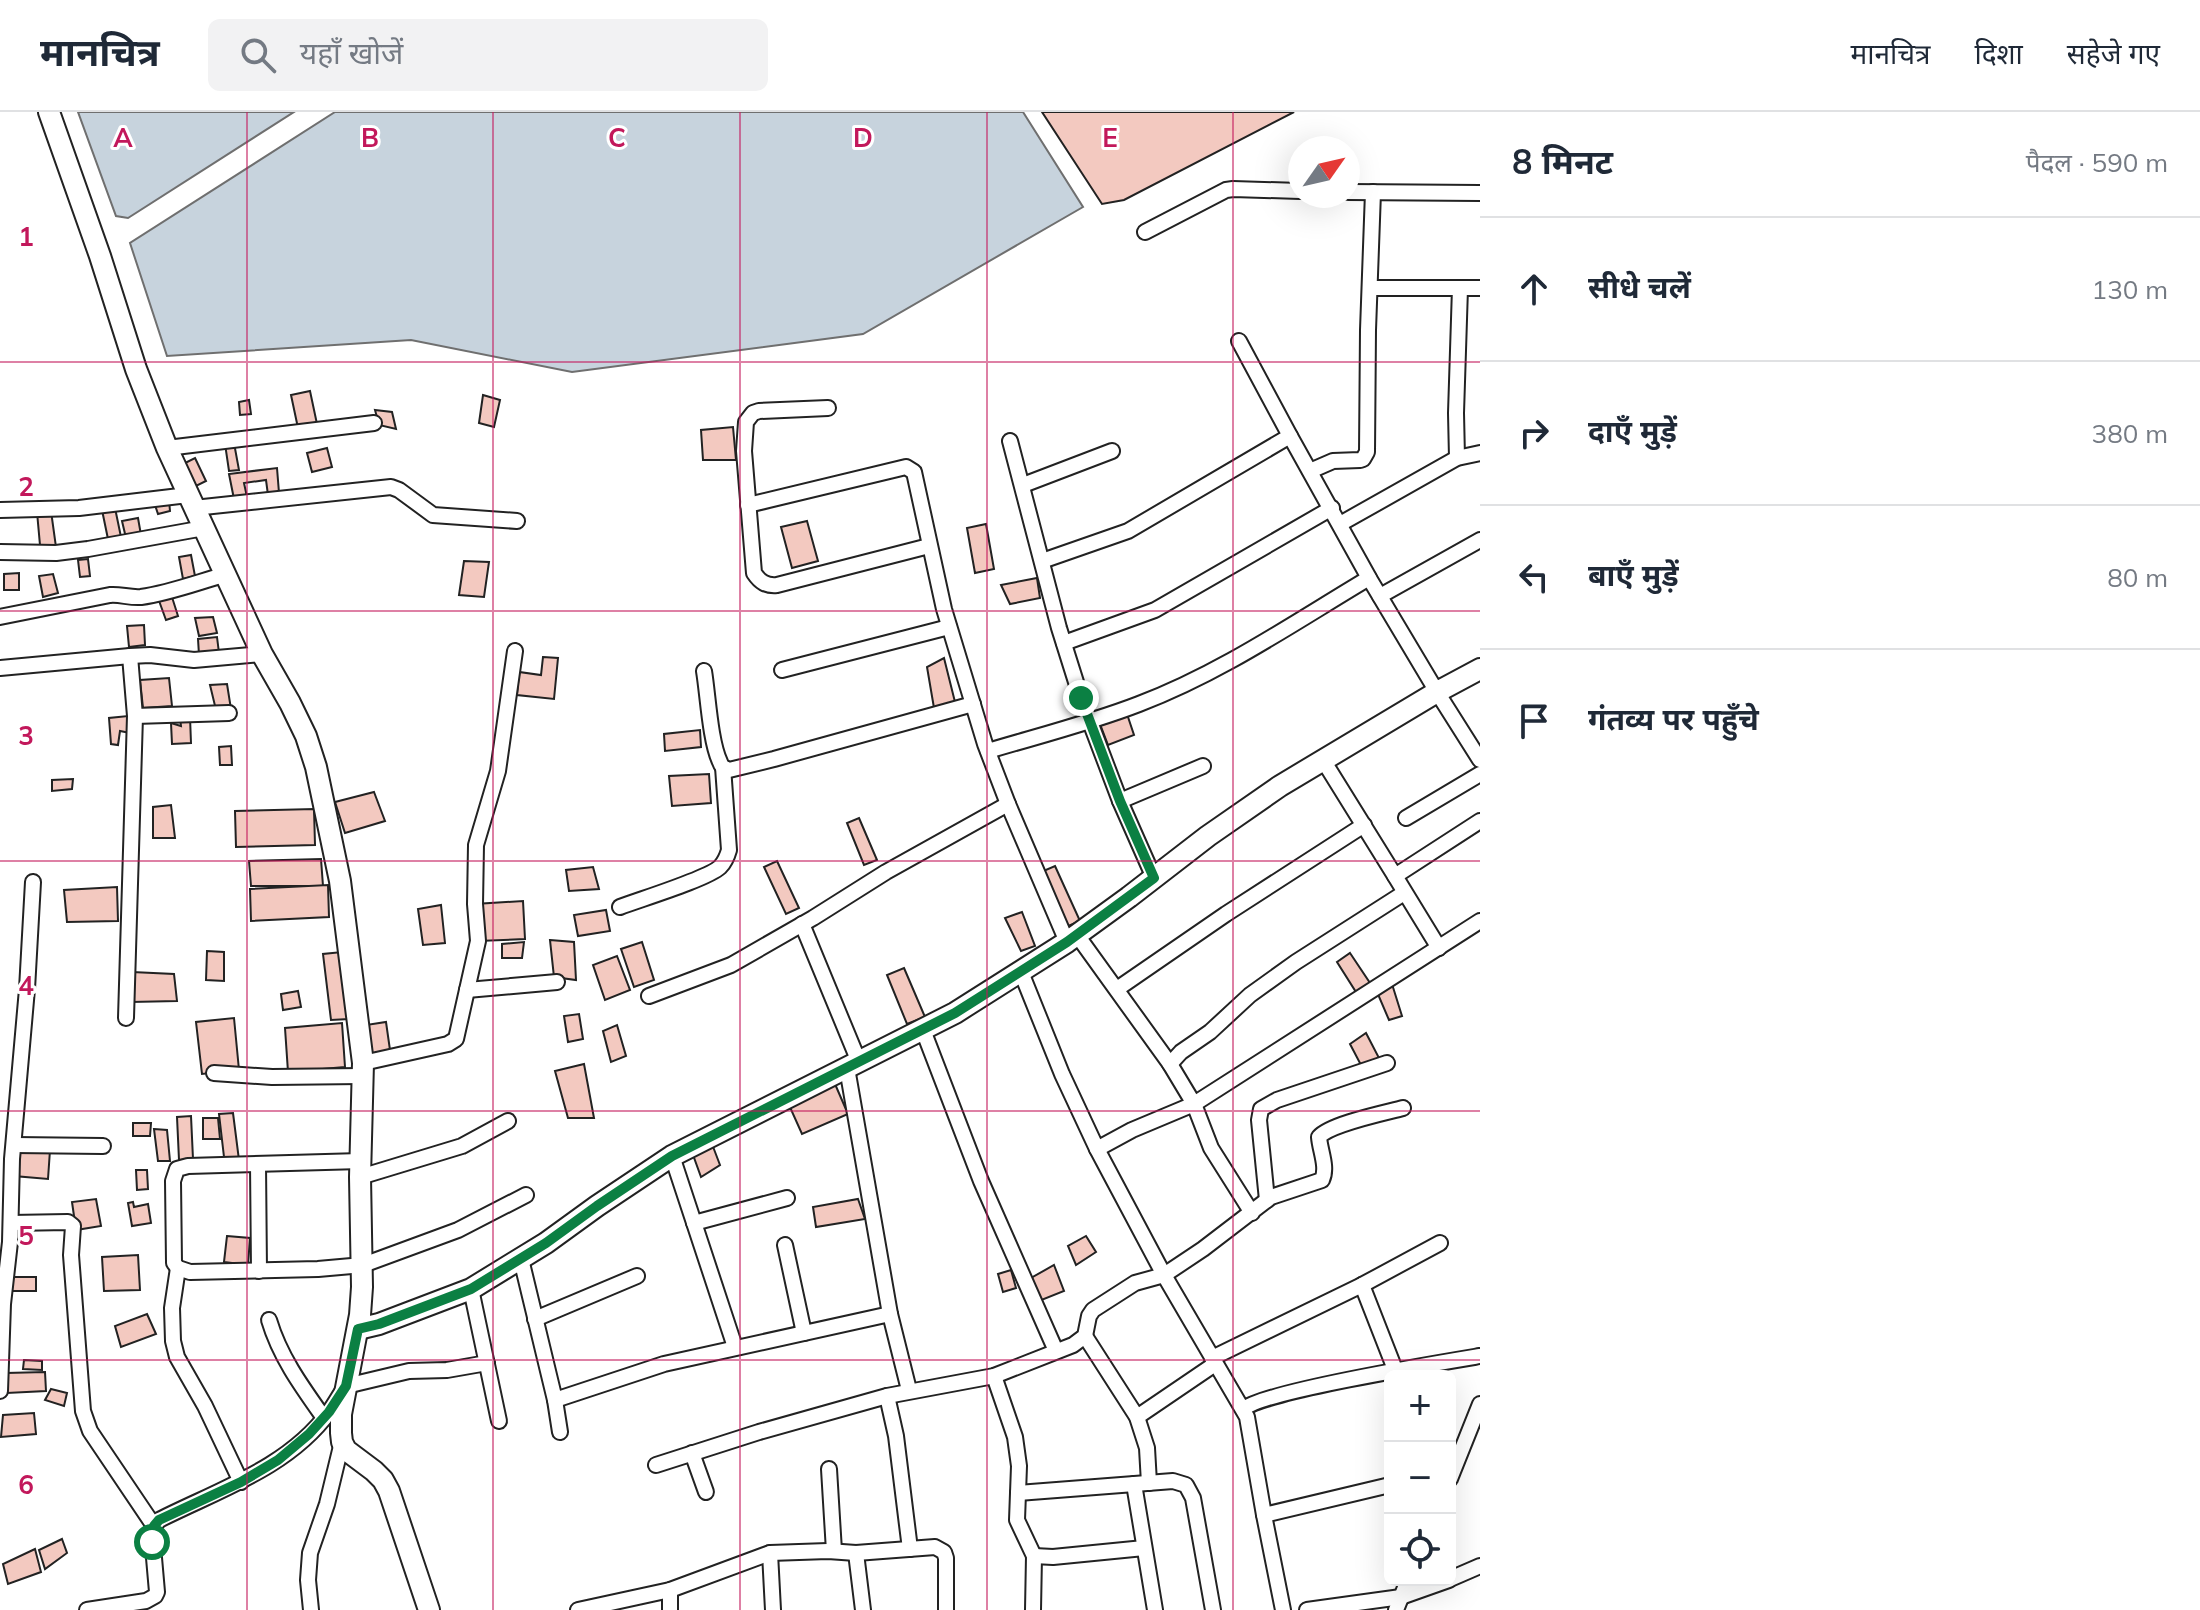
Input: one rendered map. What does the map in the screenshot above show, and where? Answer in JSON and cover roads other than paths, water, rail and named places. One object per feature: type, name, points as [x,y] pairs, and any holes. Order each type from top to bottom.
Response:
[{"type":"street","points":[[49,112],[136,369],[167,448],[262,654],[306,736],[316,767],[340,881],[362,1070],[363,1265],[358,1329],[341,1414],[342,1442],[309,1560],[311,1610]]},
{"type":"street","points":[[1145,232],[1226,190],[1288,191]]},
{"type":"street","points":[[1360,192],[1480,193]]},
{"type":"street","points":[[1310,471],[1333,461],[1363,459],[1367,452],[1373,192]]},
{"type":"street","points":[[1370,288],[1480,288]]},
{"type":"street","points":[[1457,458],[1460,288]]},
{"type":"street","points":[[1239,341],[1369,578],[1480,760]]},
{"type":"street","points":[[828,408],[759,411],[748,417],[744,451],[754,573],[770,586],[929,546]]},
{"type":"street","points":[[167,448],[374,423]]},
{"type":"street","points":[[1042,561],[1128,531],[1290,436]]},
{"type":"street","points":[[1010,441],[1064,643],[1120,801],[1154,878]]},
{"type":"street","points":[[1023,485],[1112,451]]},
{"type":"street","points":[[1340,524],[1457,458],[1480,453]]},
{"type":"street","points":[[748,505],[906,467],[914,472],[949,627],[1008,804],[1072,938],[1117,989],[1170,1064],[1194,1104],[1211,1148],[1252,1213]]},
{"type":"street","points":[[0,510],[191,502],[391,487],[433,515],[517,521]]},
{"type":"street","points":[[1064,643],[1155,610],[1332,508]]},
{"type":"street","points":[[0,552],[56,553],[204,528]]},
{"type":"street","points":[[1380,596],[1480,540]]},
{"type":"street","points":[[0,617],[110,595],[135,598],[153,595],[227,574]]},
{"type":"street","points":[[988,751],[1138,705],[1197,678],[1369,578]]},
{"type":"street","points":[[782,670],[949,627]]},
{"type":"street","points":[[214,1073],[272,1077],[362,1070],[452,1042],[458,1030],[478,941],[476,845],[498,771],[515,651]]},
{"type":"street","points":[[0,668],[130,656],[194,660],[262,654]]},
{"type":"street","points":[[126,1018],[135,716],[130,656]]},
{"type":"street","points":[[358,1329],[471,1289],[521,1259],[672,1156],[923,1030],[1072,938],[1280,786],[1480,669]]},
{"type":"street","points":[[620,907],[708,874],[727,858],[723,767],[714,741],[704,671]]},
{"type":"street","points":[[723,767],[729,770],[774,759],[973,704]]},
{"type":"street","points":[[135,716],[229,713]]},
{"type":"street","points":[[1323,760],[1439,948]]},
{"type":"street","points":[[1120,801],[1203,766]]},
{"type":"street","points":[[1406,818],[1480,774]]},
{"type":"street","points":[[649,996],[731,965],[886,872],[1008,804]]},
{"type":"street","points":[[1395,876],[1480,821]]},
{"type":"street","points":[[1117,989],[1364,825]]},
{"type":"street","points":[[0,1391],[3,1304],[11,1223],[6,1181],[14,1145],[33,882]]},
{"type":"street","points":[[1170,1064],[1250,995],[1404,893]]},
{"type":"street","points":[[1097,1149],[1132,1130],[1194,1104],[1480,921]]},
{"type":"street","points":[[802,924],[853,1065],[890,1314],[909,1390]]},
{"type":"street","points":[[1021,972],[1062,1074],[1097,1149],[1164,1275],[1244,1409],[1283,1610]]},
{"type":"street","points":[[467,990],[557,982]]},
{"type":"street","points":[[923,1030],[981,1181],[1056,1351]]},
{"type":"street","points":[[1267,1200],[1259,1120],[1261,1109],[1277,1100],[1387,1063]]},
{"type":"street","points":[[656,1465],[909,1390],[994,1376],[1073,1345],[1088,1332],[1089,1316],[1093,1310],[1135,1283],[1164,1275],[1267,1200],[1322,1180],[1325,1176],[1319,1137],[1322,1133],[1403,1108]]},
{"type":"street","points":[[241,1482],[205,1406],[177,1357],[173,1341],[172,1308],[178,1268],[173,1259],[174,1173],[188,1166],[258,1164],[361,1169],[462,1146],[508,1121]]},
{"type":"street","points":[[14,1145],[103,1146]]},
{"type":"street","points":[[672,1156],[735,1347]]},
{"type":"street","points":[[258,1164],[259,1271]]},
{"type":"street","points":[[178,1268],[190,1272],[259,1271],[363,1265],[458,1230],[526,1195]]},
{"type":"street","points":[[694,1223],[787,1198]]},
{"type":"street","points":[[11,1223],[68,1222],[73,1226],[71,1255],[83,1411],[90,1431],[154,1526]]},
{"type":"street","points":[[1137,1417],[1214,1361],[1440,1243]]},
{"type":"street","points":[[785,1245],[804,1333]]},
{"type":"street","points":[[521,1259],[560,1432]]},
{"type":"street","points":[[535,1319],[637,1276]]},
{"type":"street","points":[[1362,1285],[1395,1370]]},
{"type":"street","points":[[471,1289],[499,1421]]},
{"type":"street","points":[[555,1400],[664,1364],[890,1314]]},
{"type":"street","points":[[269,1320],[292,1372],[324,1418]]},
{"type":"street","points":[[1085,1336],[1137,1417],[1147,1448],[1142,1483],[1144,1548],[1155,1610]]},
{"type":"street","points":[[1406,1370],[1480,1356]]},
{"type":"street","points":[[97,1609],[151,1606],[157,1592],[152,1535],[159,1520],[241,1482],[289,1451],[324,1418],[346,1386],[409,1371],[447,1370],[487,1363]]},
{"type":"street","points":[[1244,1409],[1256,1401],[1384,1374]]},
{"type":"street","points":[[994,1376],[1015,1437],[1019,1466],[1017,1520],[1034,1556],[1033,1610]]},
{"type":"street","points":[[887,1396],[896,1436],[910,1549]]},
{"type":"street","points":[[1456,1463],[1480,1404]]},
{"type":"street","points":[[342,1442],[352,1455],[366,1463],[383,1480],[389,1491],[429,1610]]},
{"type":"street","points":[[1461,1452],[1480,1444]]},
{"type":"street","points":[[692,1453],[706,1492]]},
{"type":"street","points":[[829,1469],[834,1551]]},
{"type":"street","points":[[1018,1493],[1142,1483],[1179,1482],[1186,1485],[1193,1498],[1213,1610]]},
{"type":"street","points":[[1264,1515],[1384,1486]]},
{"type":"street","points":[[578,1610],[670,1590],[770,1553],[856,1553],[935,1547],[944,1552],[946,1610]]},
{"type":"street","points":[[1034,1556],[1144,1548]]},
{"type":"street","points":[[770,1553],[773,1610]]},
{"type":"street","points":[[856,1553],[863,1610]]},
{"type":"street","points":[[1456,1577],[1480,1566]]},
{"type":"street","points":[[1307,1610],[1398,1603],[1436,1586]]},
{"type":"street","points":[[670,1590],[670,1610]]}]
